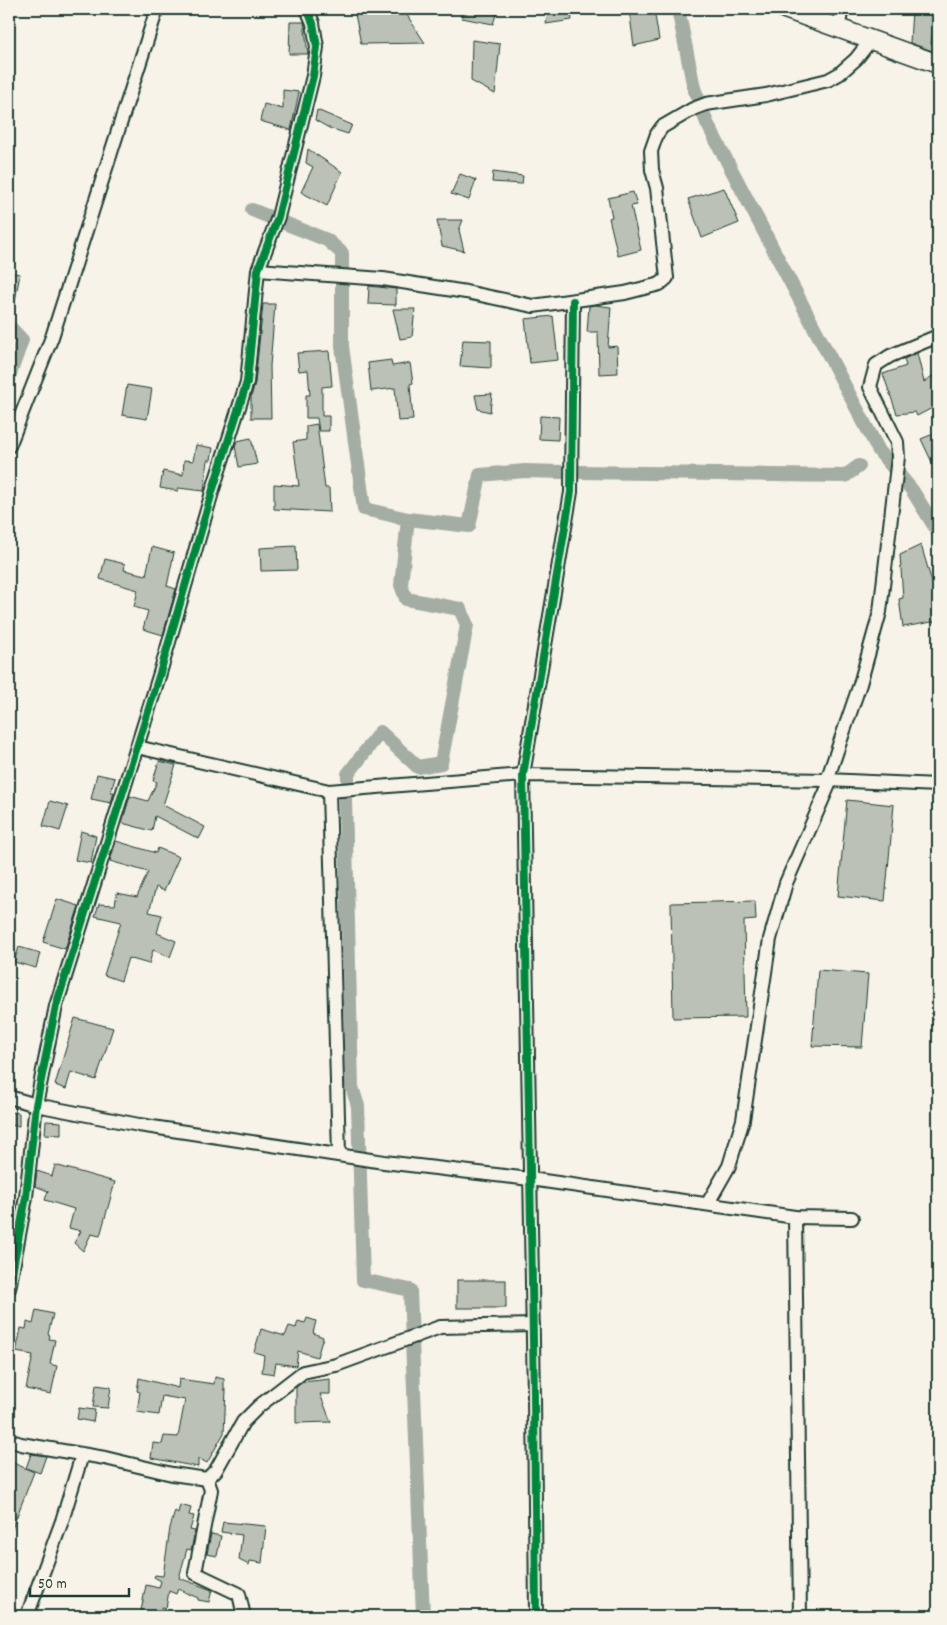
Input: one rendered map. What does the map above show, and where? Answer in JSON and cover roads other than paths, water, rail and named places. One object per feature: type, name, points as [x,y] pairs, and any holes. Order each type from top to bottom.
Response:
[{"type":"main road","points":[[784,9],[938,64]]},
{"type":"street","points":[[9,446],[52,337],[157,9]]},
{"type":"street","points":[[9,1289],[26,1197],[36,1105],[56,1006],[247,382],[258,270],[278,217],[313,76],[316,47],[313,23],[307,9]]},
{"type":"street","points":[[838,28],[842,9]]},
{"type":"street","points":[[258,270],[383,279],[466,292],[533,306],[660,284],[667,278],[651,151],[657,134],[662,128],[693,109],[706,104],[766,95],[828,80],[840,74],[856,59],[870,41]]},
{"type":"street","points":[[536,1616],[523,775],[571,492],[573,300]]},
{"type":"street","points":[[708,1203],[729,1166],[742,1120],[770,939],[786,883],[829,780],[860,684],[880,612],[898,458],[897,442],[870,387],[876,365],[890,356],[938,336]]},
{"type":"street","points":[[136,747],[329,791],[523,775],[829,780],[938,785]]},
{"type":"street","points":[[329,791],[344,1155]]},
{"type":"street","points":[[9,1097],[36,1105],[139,1126],[384,1162],[530,1179],[708,1203],[795,1217],[852,1218]]},
{"type":"street","points":[[795,1217],[800,1616]]},
{"type":"street","points":[[9,1440],[172,1474],[207,1478],[216,1470],[243,1422],[258,1406],[303,1372],[336,1365],[390,1343],[440,1327],[533,1325]]},
{"type":"street","points":[[27,1616],[62,1522],[82,1455]]},
{"type":"street","points":[[207,1478],[211,1490],[195,1573],[239,1594],[244,1616]]},
{"type":"waterway","points":[[678,9],[694,88],[707,123],[879,451],[912,490],[938,532]]},
{"type":"waterway","points":[[252,210],[327,240],[342,253],[342,346],[364,509],[408,519],[469,526],[480,475],[525,471],[562,472]]},
{"type":"waterway","points":[[9,326],[22,340],[9,377]]},
{"type":"waterway","points":[[579,472],[845,476],[859,466]]},
{"type":"waterway","points":[[348,782],[348,774],[380,732],[418,767],[441,763],[467,625],[460,609],[406,599],[401,585],[408,519]]},
{"type":"waterway","points":[[345,799],[352,1087],[358,1106],[363,1280],[410,1290],[423,1616]]}]
